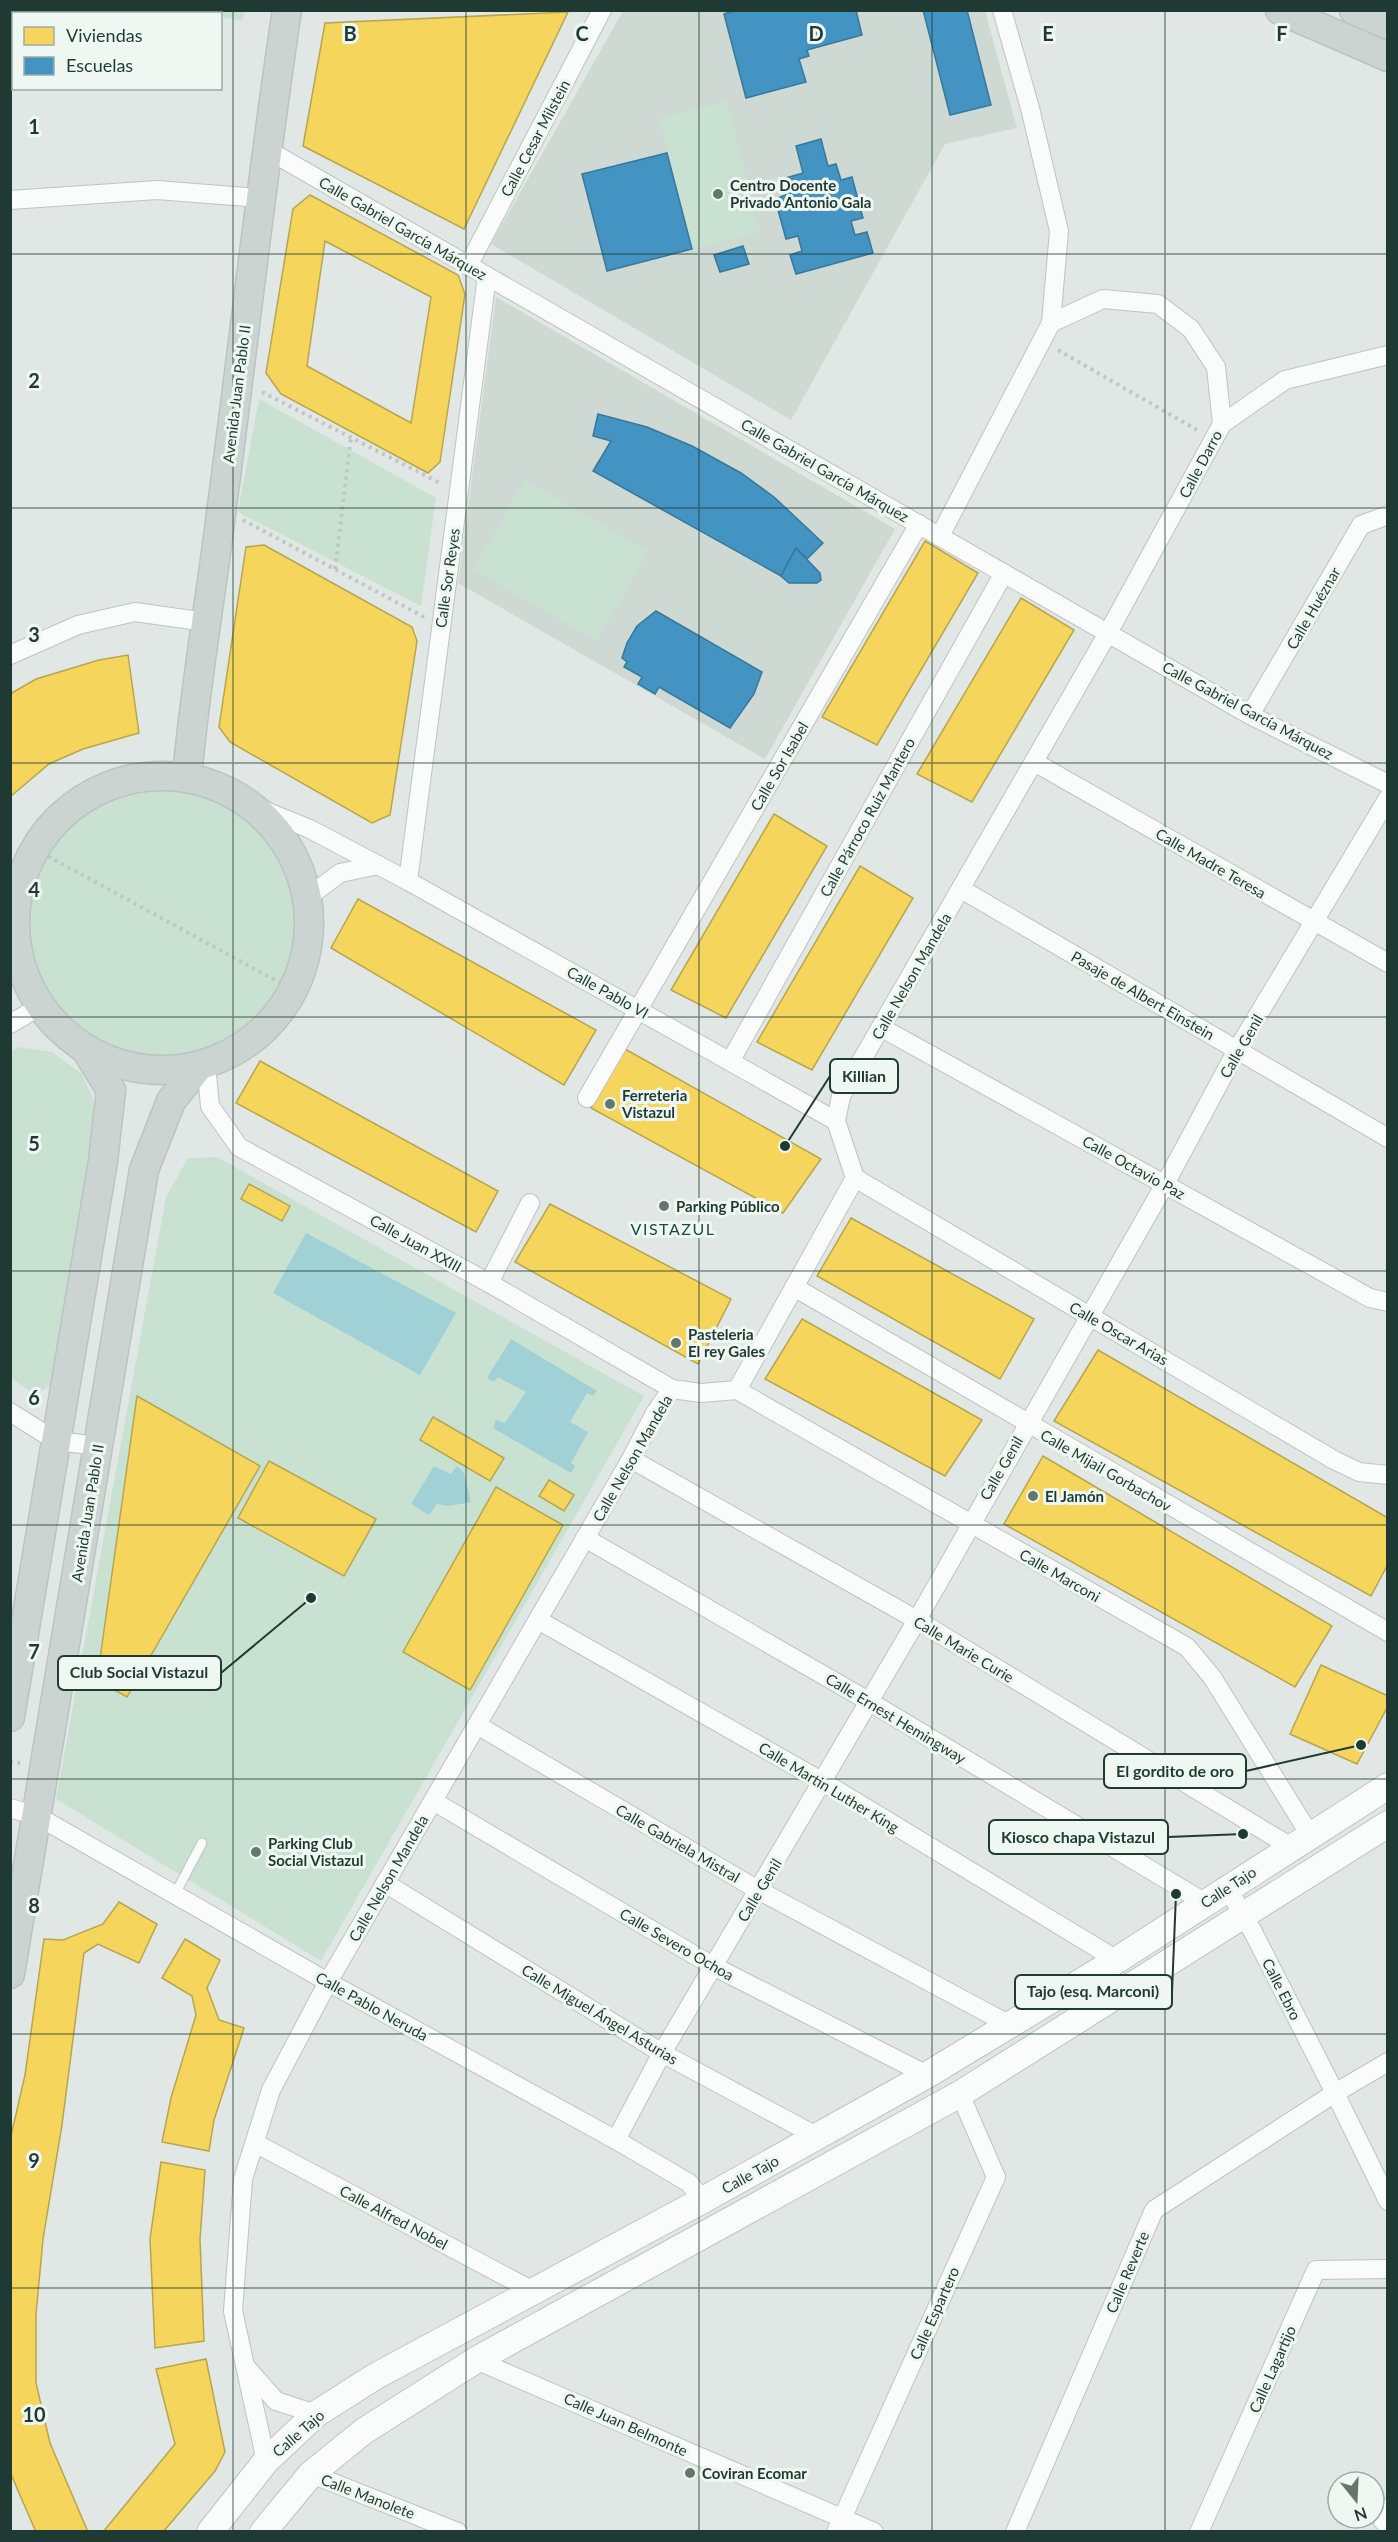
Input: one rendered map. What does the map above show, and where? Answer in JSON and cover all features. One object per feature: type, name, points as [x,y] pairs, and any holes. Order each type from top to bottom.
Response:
[{"type":"main road","name":"Avenida Juan Pablo II","points":[[187,777],[194,694],[222,509],[259,198],[287,10]]},
{"type":"main road","points":[[1280,10],[1388,57]]},
{"type":"main road","points":[[1355,11],[1388,25]]},
{"type":"main road","points":[[137,777],[187,777],[222,787],[253,806],[278,831],[297,862],[308,897],[309,939],[293,990],[276,1017],[244,1045],[202,1065],[151,1069],[122,1065],[86,1050],[60,1031],[39,1007],[18,962],[13,913],[25,865],[51,823],[90,793],[137,777]]},
{"type":"main road","points":[[10,1717],[103,1161],[111,1090],[86,1050]]},
{"type":"main road","name":"Avenida Juan Pablo II","points":[[10,1974],[24,1812],[98,1446],[144,1170],[171,1101],[202,1065]]},
{"type":"street","name":"Calle Cesar Milstein","points":[[468,266],[602,10]]},
{"type":"street","points":[[940,536],[1051,323],[1059,231],[1030,108],[1002,10]]},
{"type":"street","name":"Calle Gabriel García Márquez","points":[[266,149],[1250,715],[1388,783]]},
{"type":"street","points":[[10,200],[157,190],[259,198]]},
{"type":"street","name":"Calle Sor Reyes","points":[[408,881],[487,276]]},
{"type":"street","points":[[1051,323],[1103,298],[1158,304],[1191,329],[1215,367],[1218,431]]},
{"type":"street","name":"Calle Darro","points":[[1108,633],[1218,431],[1285,380],[1388,355]]},
{"type":"street","name":"Calle Huéznar","points":[[1250,715],[1361,525],[1388,515]]},
{"type":"street","name":"Calle Sor Isabel","points":[[587,1098],[919,524]]},
{"type":"street","name":"Calle Párroco Ruiz Mantero","points":[[730,1060],[1004,573]]},
{"type":"street","points":[[10,656],[78,625],[135,612],[206,622]]},
{"type":"street","name":"Calle Nelson Mandela","points":[[836,1121],[841,1096],[1108,633]]},
{"type":"street","name":"Calle Madre Teresa","points":[[1034,762],[1388,963]]},
{"type":"street","name":"Calle Genil","points":[[616,2140],[662,2053],[870,1702],[969,1523],[1165,1184],[1237,1050],[1388,798]]},
{"type":"street","name":"Calle Pablo VI","points":[[253,806],[310,829],[379,865],[639,1008],[836,1121]]},
{"type":"street","points":[[308,897],[340,873],[379,865]]},
{"type":"street","name":"Pasaje de Albert Einstein","points":[[961,889],[1388,1138]]},
{"type":"street","points":[[10,1024],[39,1007]]},
{"type":"street","name":"Calle Octavio Paz","points":[[882,1028],[1370,1298],[1388,1302]]},
{"type":"street","name":"Calle Juan XXIII","points":[[202,1065],[210,1106],[239,1147],[489,1283],[672,1389]]},
{"type":"street","points":[[738,1390],[855,1178],[836,1121]]},
{"type":"street","name":"Calle Oscar Arias","points":[[855,1178],[1334,1460],[1359,1472],[1388,1475]]},
{"type":"street","points":[[489,1283],[530,1203]]},
{"type":"street","name":"Calle Mijail Gorbachov","points":[[794,1287],[1026,1424],[1388,1632]]},
{"type":"street","name":"Calle Nelson Mandela","points":[[266,2460],[234,2312],[243,2179],[271,2090],[328,1982],[631,1459],[655,1413],[672,1389],[701,1393],[738,1390]]},
{"type":"street","name":"Calle Marconi","points":[[738,1390],[1187,1647],[1212,1677],[1301,1841]]},
{"type":"street","points":[[10,1412],[56,1441],[98,1446]]},
{"type":"street","name":"Calle Marie Curie","points":[[631,1459],[1301,1841]]},
{"type":"street","name":"Calle Ernest Hemingway","points":[[585,1538],[870,1702],[1204,1902]]},
{"type":"street","name":"Calle Martin Luther King","points":[[538,1620],[823,1782],[1117,1960]]},
{"type":"street","name":"Calle Gabriela Mistral","points":[[477,1725],[758,1890],[1010,2025]]},
{"type":"street","name":"Calle Tajo","points":[[210,2532],[266,2460],[316,2414],[376,2376],[703,2200],[927,2075],[1117,1960],[1227,1887],[1388,1786]]},
{"type":"street","name":"Calle Severo Ochoa","points":[[433,1801],[713,1966],[927,2075]]},
{"type":"street","name":"Calle Pablo Neruda","points":[[24,1812],[616,2140],[689,2183],[703,2200]]},
{"type":"street","name":"Calle Tajo","points":[[263,2532],[311,2474],[364,2431],[476,2360],[960,2094],[1388,1824]]},
{"type":"street","points":[[1301,1841],[1308,1858],[1315,1863],[1326,1862]]},
{"type":"street","name":"Calle Miguel Ángel Asturias","points":[[385,1883],[662,2053],[818,2137]]},
{"type":"street","name":"Calle Ebro","points":[[1227,1887],[1335,2093],[1388,2201]]},
{"type":"street","name":"Calle Reverte","points":[[1015,2532],[1154,2210],[1335,2093],[1388,2062]]},
{"type":"street","name":"Calle Espartero","points":[[838,2525],[996,2177],[960,2094]]},
{"type":"street","name":"Calle Alfred Nobel","points":[[255,2143],[532,2291]]},
{"type":"street","name":"Calle Lagartijo","points":[[1199,2532],[1316,2270],[1387,2272]]},
{"type":"street","name":"Calle Juan Belmonte","points":[[476,2360],[838,2525],[874,2532]]},
{"type":"street","name":"Calle Nelson Mandela","points":[[244,2364],[276,2401],[316,2414]]},
{"type":"street","name":"Calle Manolete","points":[[311,2474],[458,2532]]},
{"type":"street","points":[[1388,2508],[1383,2521],[1388,2525]]},
{"type":"lane","points":[[175,1894],[202,1843]]},
{"type":"path","points":[[1041,341],[1218,431]]},
{"type":"path","points":[[238,379],[459,493]]},
{"type":"path","points":[[335,569],[351,437]]},
{"type":"path","points":[[222,509],[441,626]]},
{"type":"path","points":[[35,849],[293,990]]},
{"type":"shaded area","name":"Centro Docente Privado Antonio Gala","points":[[623,11],[985,11],[1017,128],[945,144],[791,420],[491,244]]},
{"type":"shaded area","points":[[496,297],[895,529],[765,759],[458,583]]},
{"type":"green space","points":[[185,11],[245,11],[242,21],[222,17],[222,12]]},
{"type":"green space","points":[[727,101],[760,232],[692,249],[659,119]]},
{"type":"green space","points":[[259,399],[436,498],[421,606],[238,512]]},
{"type":"green space","points":[[525,480],[648,551],[597,641],[473,570]]},
{"type":"green space","points":[[146,777],[174,777],[202,783],[229,794],[253,810],[273,830],[289,854],[300,881],[306,909],[306,937],[300,965],[289,992],[273,1016],[253,1036],[229,1052],[202,1063],[174,1069],[146,1069],[118,1063],[91,1052],[67,1036],[47,1016],[31,992],[20,965],[14,937],[14,909],[20,881],[31,854],[47,830],[67,810],[91,794],[118,783]]},
{"type":"green space","points":[[18,1047],[52,1052],[82,1074],[93,1099],[94,1123],[52,1384],[36,1395],[11,1378],[10,1052]]},
{"type":"green space","points":[[217,1157],[644,1396],[321,1961],[56,1799],[166,1197],[188,1158]]},
{"type":"water","points":[[306,1233],[456,1313],[420,1375],[273,1293]]},
{"type":"water","points":[[511,1339],[597,1391],[593,1396],[587,1393],[570,1422],[588,1432],[571,1463],[575,1466],[571,1473],[493,1428],[496,1420],[505,1423],[526,1392],[498,1377],[494,1382],[487,1378]]},
{"type":"water","points":[[434,1466],[451,1474],[457,1466],[464,1473],[471,1502],[449,1506],[437,1504],[429,1515],[411,1504]]},
{"type":"building: Viviendas","points":[[568,12],[464,229],[303,146],[325,23]]},
{"type":"building: Viviendas","points":[[310,195],[458,275],[465,294],[440,462],[428,473],[281,394],[266,373],[293,209]],"holes":[[[325,241],[431,297],[411,423],[307,366]]]},
{"type":"building: Viviendas","points":[[925,541],[978,573],[877,745],[822,717]]},
{"type":"building: Viviendas","points":[[264,545],[412,627],[417,641],[390,815],[372,823],[230,742],[219,727],[246,547]]},
{"type":"building: Viviendas","points":[[1021,598],[1074,630],[972,802],[917,774]]},
{"type":"building: Viviendas","points":[[128,655],[139,733],[83,749],[49,764],[10,797],[10,694],[36,679],[99,660]]},
{"type":"building: Viviendas","points":[[774,814],[827,846],[726,1018],[671,990]]},
{"type":"building: Viviendas","points":[[860,866],[913,898],[812,1070],[757,1042]]},
{"type":"building: Viviendas","points":[[358,899],[596,1030],[564,1085],[331,948]]},
{"type":"building: Viviendas","points":[[625,1049],[821,1159],[783,1213],[591,1108]]},
{"type":"building: Viviendas","points":[[260,1061],[498,1191],[476,1232],[236,1103]]},
{"type":"building: Viviendas","points":[[249,1184],[290,1206],[282,1221],[241,1199]]},
{"type":"building: Viviendas","points":[[550,1204],[731,1299],[698,1364],[515,1262]]},
{"type":"building: Viviendas","points":[[851,1218],[1034,1319],[1000,1379],[817,1276]]},
{"type":"building: Viviendas","points":[[802,1319],[982,1420],[945,1476],[765,1379]]},
{"type":"building: Viviendas","points":[[1098,1350],[1388,1518],[1388,1564],[1371,1596],[1054,1421]]},
{"type":"building: Viviendas","points":[[137,1396],[260,1466],[127,1697],[97,1680]]},
{"type":"building: Viviendas","points":[[433,1417],[504,1458],[490,1481],[420,1440]]},
{"type":"building: Viviendas","points":[[1043,1456],[1332,1626],[1295,1687],[1004,1524]]},
{"type":"building: Viviendas","points":[[269,1461],[376,1519],[344,1576],[238,1518]]},
{"type":"building: Viviendas","points":[[549,1480],[574,1495],[564,1511],[539,1496]]},
{"type":"building: Viviendas","points":[[496,1487],[563,1525],[470,1690],[403,1652]]},
{"type":"building: Viviendas","points":[[1321,1665],[1388,1696],[1388,1706],[1357,1764],[1290,1734]]},
{"type":"building: Viviendas","points":[[119,1902],[157,1924],[139,1963],[98,1944],[84,1953],[62,2125],[43,2239],[36,2314],[36,2383],[50,2443],[88,2532],[36,2532],[10,2472],[10,2140],[25,2075],[44,1939],[63,1940],[103,1924]]},
{"type":"building: Viviendas","points":[[185,1939],[220,1960],[207,1988],[219,2020],[244,2028],[214,2120],[209,2151],[162,2142],[171,2098],[196,2015],[192,1996],[162,1978]]},
{"type":"building: Viviendas","points":[[161,2162],[205,2170],[200,2239],[204,2341],[155,2348],[150,2239]]},
{"type":"building: Viviendas","points":[[206,2359],[225,2452],[215,2471],[163,2532],[103,2532],[175,2444],[156,2369]]},
{"type":"building: Escuelas","points":[[736,10],[856,10],[862,35],[807,50],[809,56],[799,59],[806,82],[746,98],[724,14]]},
{"type":"building: Escuelas","points":[[923,10],[967,10],[991,105],[950,115]]},
{"type":"building: Escuelas","points":[[821,139],[828,166],[836,164],[841,180],[852,177],[863,218],[851,221],[855,235],[867,232],[873,253],[796,274],[790,255],[802,251],[798,236],[786,239],[775,199],[786,195],[782,179],[803,173],[796,146]]},
{"type":"building: Escuelas","points":[[667,153],[692,249],[607,271],[582,174]]},
{"type":"building: Escuelas","points":[[743,246],[749,264],[720,272],[714,255]]},
{"type":"building: Escuelas","points":[[598,414],[647,427],[692,446],[741,473],[774,497],[823,543],[807,559],[796,548],[781,576],[593,471],[611,441],[593,436]]},
{"type":"building: Escuelas","points":[[796,548],[820,573],[821,580],[817,583],[789,583],[781,576]]},
{"type":"building: Escuelas","points":[[656,611],[762,672],[754,694],[730,728],[659,687],[655,694],[638,684],[642,677],[624,667],[627,662],[622,658],[627,643],[637,626]]},
{"type":"place","name":"Centro Docente Privado Antonio Gala","points":[[718,194]]},
{"type":"place","name":"Ferreteria Vistazul","points":[[610,1104]]},
{"type":"place","name":"Killian","points":[[785,1146]]},
{"type":"place","name":"Parking Público","points":[[664,1206]]},
{"type":"place","name":"Pasteleria El rey Gales","points":[[676,1343]]},
{"type":"place","name":"El Jamón","points":[[1033,1496]]},
{"type":"place","name":"Club Social Vistazul","points":[[311,1598]]},
{"type":"place","name":"El gordito de oro","points":[[1361,1745]]},
{"type":"place","name":"Kiosco chapa Vistazul","points":[[1243,1834]]},
{"type":"place","name":"Parking Club Social Vistazul","points":[[256,1852]]},
{"type":"place","name":"Tajo (esq. Marconi)","points":[[1176,1894]]},
{"type":"place","name":"Coviran Ecomar","points":[[690,2473]]},
{"type":"district","name":"VISTAZUL","points":[[673,1228]]}]
